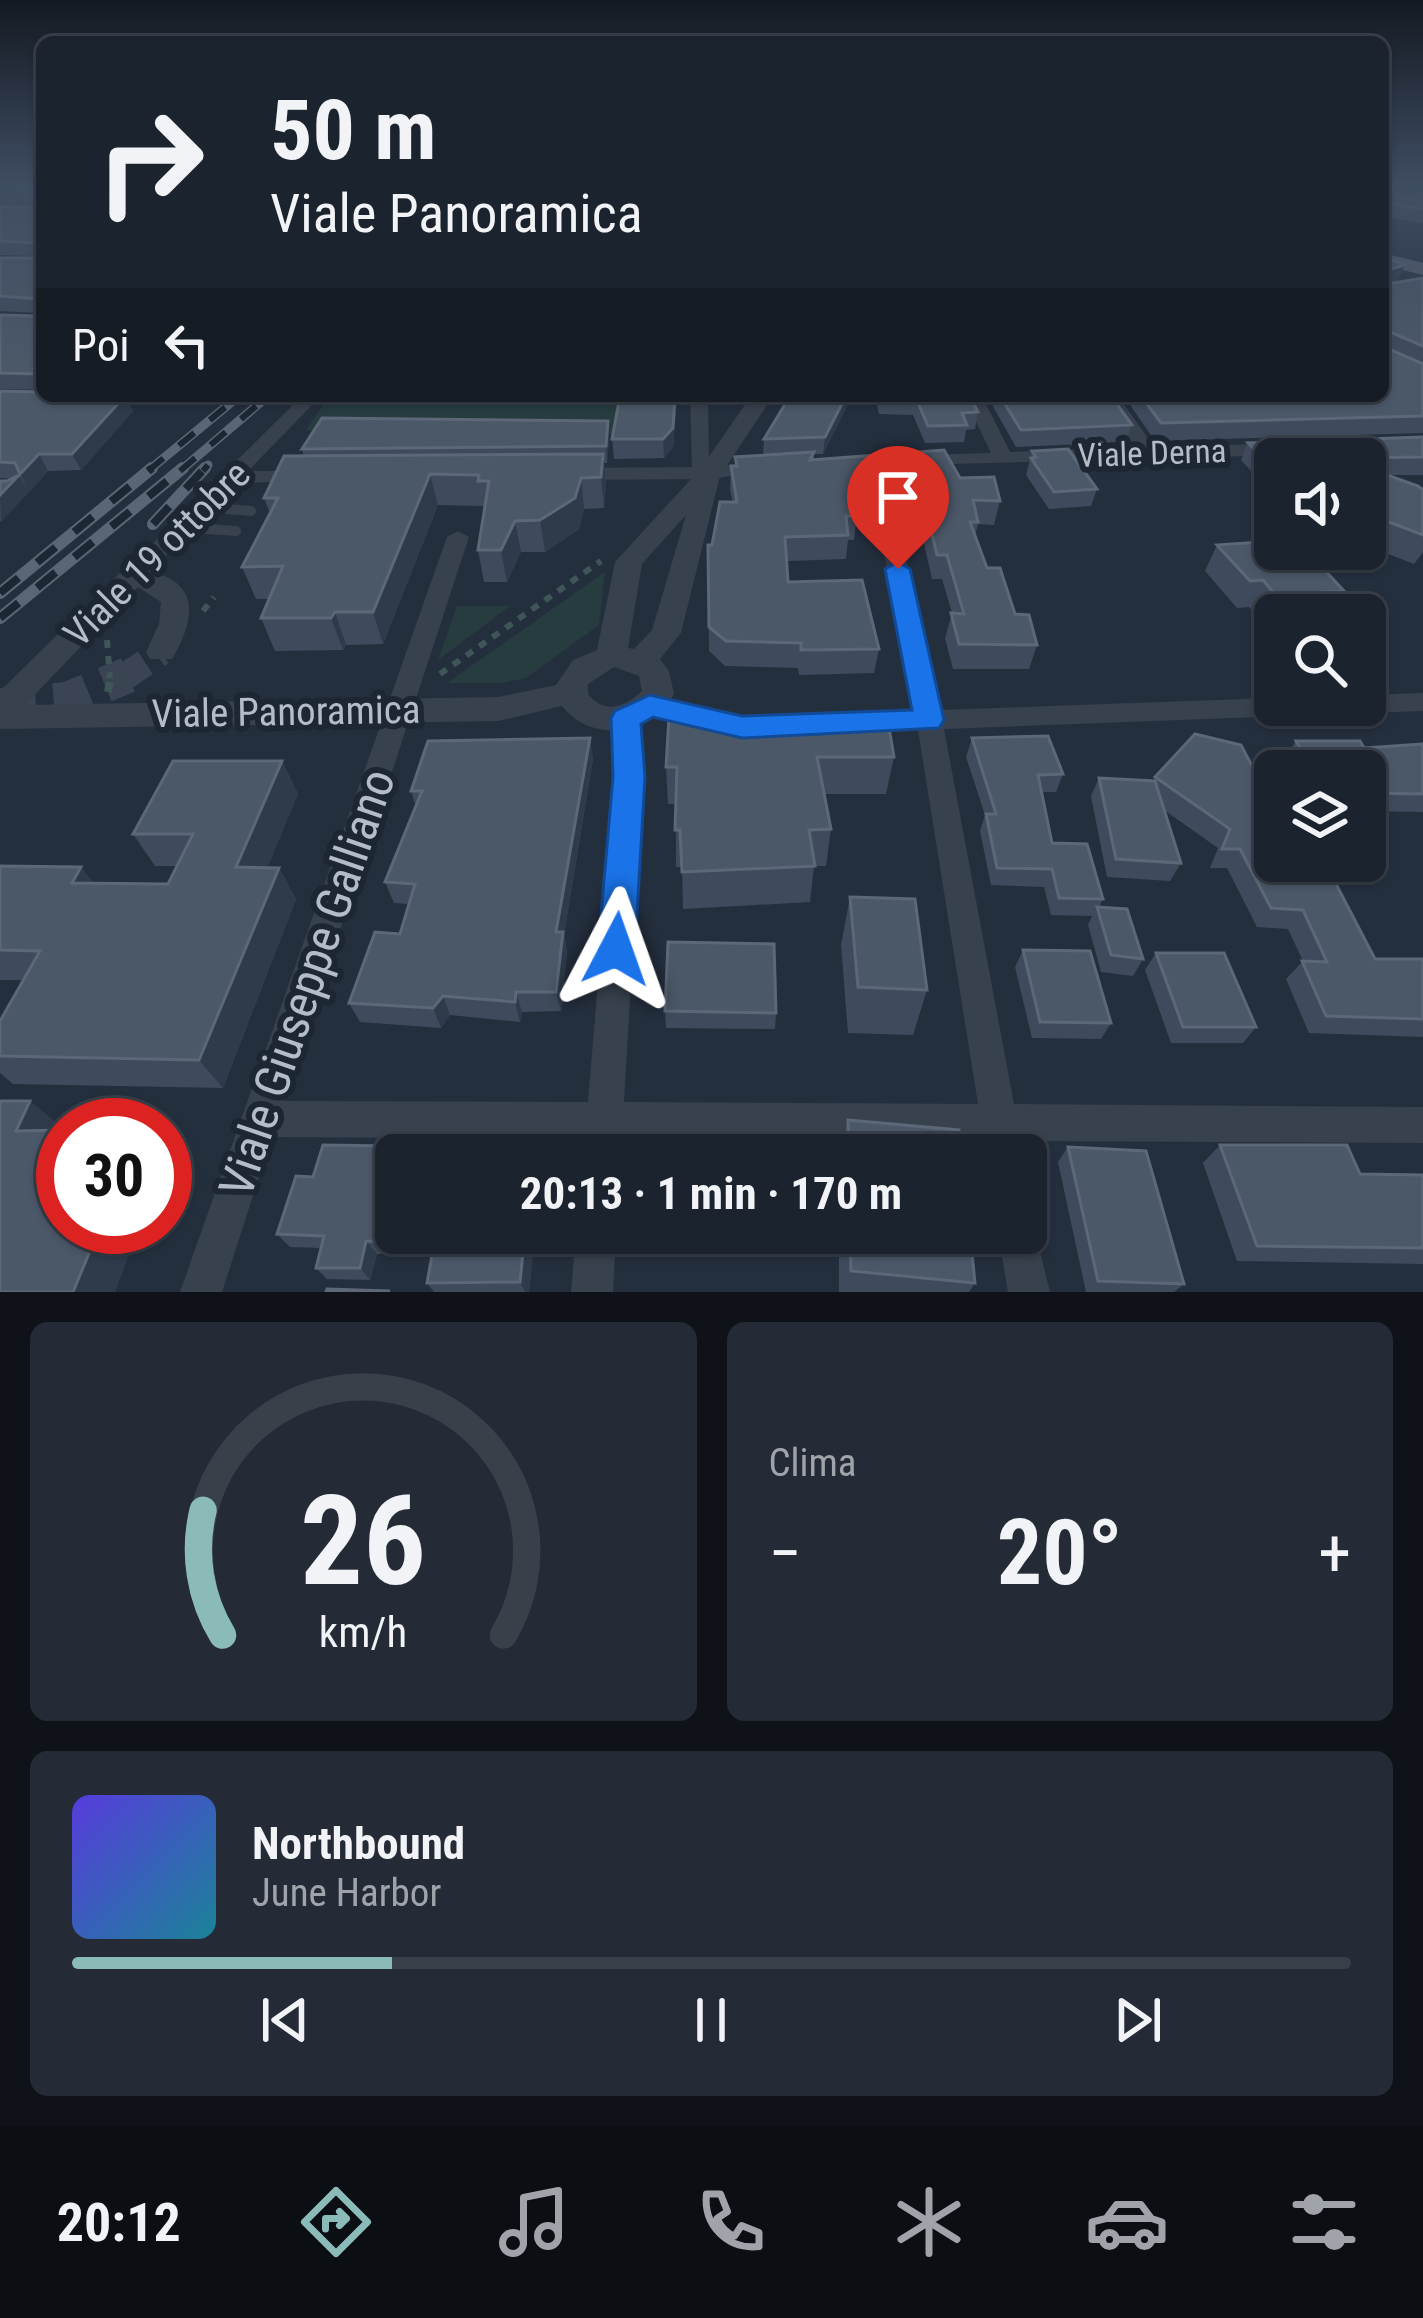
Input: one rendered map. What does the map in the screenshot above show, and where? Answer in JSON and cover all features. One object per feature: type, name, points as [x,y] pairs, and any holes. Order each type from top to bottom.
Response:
[{"type":"main road","points":[[1389,261],[1423,269]]},
{"type":"street","name":"Viale 19 ottobre","points":[[0,714],[306,402]]},
{"type":"street","points":[[699,402],[700,465],[710,473]]},
{"type":"street","points":[[626,659],[629,562],[710,473],[758,402]]},
{"type":"street","points":[[976,402],[1003,458]]},
{"type":"street","points":[[1113,402],[1150,453]]},
{"type":"street","name":"Viale Derna","points":[[890,462],[1254,450]]},
{"type":"street","points":[[544,475],[710,473],[776,466]]},
{"type":"street","points":[[710,473],[666,633],[626,659],[582,668],[571,683],[570,694],[588,715],[638,712],[742,727]]},
{"type":"street","points":[[234,477],[330,476]]},
{"type":"street","points":[[890,532],[929,720],[1001,1134]]},
{"type":"street","name":"Viale Giuseppe Galliano","points":[[201,1292],[458,537]]},
{"type":"street","points":[[132,577],[158,580],[174,596],[178,613],[174,631],[160,652]]},
{"type":"street","points":[[603,1134],[629,777],[638,712],[658,681],[626,659]]},
{"type":"street","name":"Viale Panoramica","points":[[0,714],[103,716],[403,705],[498,709],[570,694]]},
{"type":"street","points":[[1386,703],[1423,702]]},
{"type":"street","points":[[835,724],[1254,708]]},
{"type":"street","points":[[261,1118],[535,1134]]},
{"type":"street","points":[[1047,1138],[1423,1125]]},
{"type":"street","points":[[592,1292],[595,1254]]},
{"type":"street","points":[[1022,1254],[1028,1292]]},
{"type":"lane","points":[[202,507],[251,511]]},
{"type":"lane","points":[[182,527],[236,531]]},
{"type":"path","points":[[403,705],[628,542],[644,545]]},
{"type":"path","points":[[78,632],[107,636],[112,670],[103,716]]},
{"type":"green space","points":[[325,402],[622,402],[615,435],[306,430]]},
{"type":"green space","points":[[605,572],[599,625],[526,678],[447,683]]},
{"type":"green space","points":[[457,606],[510,606],[438,660]]},
{"type":"building","points":[[36,254],[36,299],[0,296],[0,258],[35,258]]},
{"type":"building","points":[[1423,278],[1423,346],[1389,331],[1389,284]]},
{"type":"building","points":[[0,315],[34,316],[36,374],[0,373]]},
{"type":"building","points":[[1389,349],[1423,364],[1423,416],[1161,423],[1145,402],[1389,402]]},
{"type":"building","points":[[0,391],[36,392],[36,402],[120,402],[72,454],[39,454],[20,474],[15,463],[0,462]]},
{"type":"building","points":[[619,402],[675,402],[673,428],[663,439],[612,439]]},
{"type":"building","points":[[786,402],[843,402],[825,437],[764,439]]},
{"type":"building","points":[[918,402],[973,402],[978,412],[962,413],[967,425],[928,426]]},
{"type":"building","points":[[1004,402],[1115,402],[1132,425],[1021,430]]},
{"type":"building","points":[[322,418],[608,421],[606,446],[302,449]]},
{"type":"building","points":[[1423,437],[1423,457],[1386,458],[1386,438]]},
{"type":"building","points":[[1068,449],[1097,489],[1054,492],[1031,458],[1036,457],[1032,451]]},
{"type":"building","points":[[944,450],[960,478],[994,477],[1000,501],[973,500],[978,522],[970,522],[987,568],[1000,568],[1015,614],[1029,615],[1037,645],[959,644],[951,613],[964,614],[947,555],[937,555],[923,497],[915,497],[915,481],[865,482],[867,490],[853,490],[857,516],[846,516],[848,535],[785,537],[788,582],[862,580],[879,649],[801,650],[801,643],[726,641],[709,627],[708,545],[712,545],[720,502],[737,502],[731,466],[737,466],[735,457],[814,452],[810,460]]},
{"type":"building","points":[[603,454],[601,477],[581,478],[575,498],[540,520],[515,521],[501,550],[478,550],[489,481],[478,481],[479,475],[430,474],[373,612],[335,612],[331,618],[261,618],[283,566],[242,567],[278,498],[264,498],[284,456]]},
{"type":"building","points":[[19,475],[0,495],[0,481]]},
{"type":"building","points":[[1386,475],[1423,490],[1423,535],[1386,521]]},
{"type":"building","points":[[1254,542],[1254,570],[1325,570],[1344,591],[1275,594],[1263,580],[1250,581],[1217,545]]},
{"type":"building","points":[[887,716],[894,757],[817,757],[831,829],[809,830],[815,866],[682,872],[680,830],[675,830],[677,767],[666,767],[669,717]]},
{"type":"building","points":[[1195,734],[1241,745],[1254,770],[1254,876],[1240,849],[1222,849],[1230,829],[1155,777]]},
{"type":"building","points":[[1048,736],[1063,774],[1038,775],[1052,843],[1087,844],[1103,899],[1059,898],[1052,869],[997,868],[986,814],[996,814],[972,738]]},
{"type":"building","points":[[590,738],[556,932],[563,932],[556,992],[516,992],[515,1002],[443,996],[433,1008],[349,1003],[375,932],[400,934],[415,884],[385,882],[422,791],[411,791],[428,741]]},
{"type":"building","points":[[1296,741],[1360,741],[1364,748],[1423,744],[1423,794],[1386,793],[1386,750],[1301,750]]},
{"type":"building","points":[[173,761],[282,761],[236,867],[279,868],[199,1060],[0,1056],[0,1021],[40,951],[0,950],[0,866],[81,867],[72,883],[168,884],[193,834],[133,834]]},
{"type":"building","points":[[1099,778],[1155,781],[1181,863],[1116,859]]},
{"type":"building","points":[[1257,882],[1335,882],[1375,959],[1423,959],[1423,1019],[1326,1016],[1302,961],[1327,962],[1303,910],[1271,908]]},
{"type":"building","points":[[850,897],[915,899],[927,990],[858,987]]},
{"type":"building","points":[[1097,907],[1127,909],[1143,959],[1111,955]]},
{"type":"building","points":[[668,942],[774,944],[776,1013],[665,1011]]},
{"type":"building","points":[[1023,950],[1090,951],[1111,1023],[1040,1022]]},
{"type":"building","points":[[1156,953],[1224,953],[1256,1027],[1183,1027]]},
{"type":"building","points":[[0,1101],[30,1101],[16,1131],[36,1131],[36,1254],[89,1254],[73,1292],[0,1292]]},
{"type":"building","points":[[848,1120],[959,1130],[959,1134],[848,1134]]},
{"type":"building","points":[[323,1145],[375,1146],[375,1241],[366,1241],[360,1268],[316,1268],[324,1236],[277,1234],[296,1176],[313,1177]]},
{"type":"building","points":[[1220,1145],[1347,1145],[1360,1174],[1423,1175],[1423,1248],[1257,1246]]},
{"type":"building","points":[[1068,1147],[1146,1151],[1184,1284],[1098,1281]]},
{"type":"building","points":[[432,1254],[523,1254],[520,1282],[427,1283]]},
{"type":"building","points":[[851,1254],[972,1254],[975,1283],[851,1271]]},
{"type":"building","points":[[327,1289],[390,1291],[326,1292]]},
{"type":"tunnel","points":[[126,676],[161,652]]},
{"type":"tunnel","points":[[0,706],[67,700],[126,676]]},
{"type":"tunnel","points":[[123,678],[126,676]]},
{"type":"railway","points":[[148,471],[232,402]]},
{"type":"railway","points":[[180,471],[261,402]]},
{"type":"railway","points":[[203,471],[208,465]]},
{"type":"railway","points":[[0,593],[152,468]]},
{"type":"railway","points":[[0,618],[183,468]]},
{"type":"railway","points":[[153,524],[205,468]]},
{"type":"route","points":[[616,949],[629,777],[626,718],[650,706],[742,727],[929,720],[898,569]]}]
